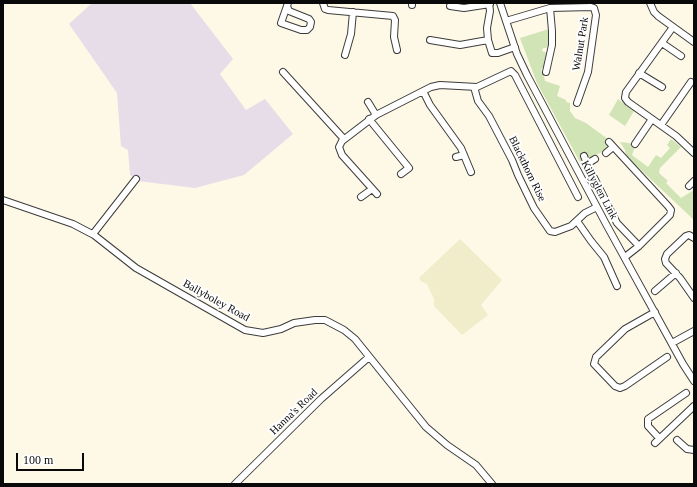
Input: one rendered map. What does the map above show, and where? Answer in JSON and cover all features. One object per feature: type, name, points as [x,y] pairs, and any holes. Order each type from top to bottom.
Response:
[{"type":"street","points":[[323,3],[325,9],[328,10],[392,16],[395,20],[394,38],[397,50]]},
{"type":"street","name":"Killyglen Link","points":[[500,3],[515,47],[527,75],[597,207],[683,364],[694,380]]},
{"type":"street","points":[[650,3],[656,14],[694,42]]},
{"type":"street","points":[[450,6],[458,8],[489,4],[490,11],[487,28],[488,40],[492,53],[494,54],[515,47]]},
{"type":"street","points":[[288,5],[289,11],[309,19],[311,22],[310,27],[307,30],[301,30],[282,24],[288,5]]},
{"type":"street","name":"Walnut Park","points":[[506,21],[550,8],[591,7],[596,11],[588,72],[576,103]]},
{"type":"street","points":[[546,72],[552,45],[550,8]]},
{"type":"street","points":[[345,55],[351,34],[353,12]]},
{"type":"street","points":[[673,27],[639,73],[626,92],[625,96],[627,101],[661,124],[694,153]]},
{"type":"street","points":[[430,40],[460,45],[488,40]]},
{"type":"street","points":[[662,42],[681,56]]},
{"type":"street","points":[[283,72],[344,139]]},
{"type":"street","points":[[377,194],[342,155],[339,147],[344,139],[376,115],[425,90],[439,85],[474,87],[485,84],[508,72],[513,72],[578,197]]},
{"type":"street","points":[[639,73],[662,87]]},
{"type":"street","points":[[661,124],[691,82]]},
{"type":"street","name":"Blackthorn Rise","points":[[474,87],[478,102],[489,116],[512,160],[534,208],[549,230],[555,232],[571,226],[585,214],[597,207]]},
{"type":"street","points":[[425,90],[430,105],[464,154],[471,172]]},
{"type":"street","points":[[368,102],[376,115]]},
{"type":"street","points":[[636,144],[652,119]]},
{"type":"street","points":[[369,120],[409,168],[400,174]]},
{"type":"street","points":[[606,153],[611,144],[671,209],[670,215],[639,246],[625,257]]},
{"type":"street","points":[[456,157],[464,154]]},
{"type":"street","points":[[584,156],[586,164],[617,223],[639,246]]},
{"type":"street","points":[[586,164],[595,159]]},
{"type":"street","points":[[93,234],[136,179]]},
{"type":"street","points":[[688,186],[694,181]]},
{"type":"street","points":[[361,198],[372,189]]},
{"type":"street","name":"Ballyboley Road","points":[[3,200],[73,224],[93,234],[136,268],[245,330],[263,333],[281,329],[294,323],[325,320],[344,330],[356,339],[426,427],[447,445],[476,465],[492,484]]},
{"type":"street","points":[[577,221],[604,257],[617,286]]},
{"type":"street","points":[[694,238],[687,236],[666,256],[665,260],[694,298]]},
{"type":"street","points":[[655,291],[676,273]]},
{"type":"street","points":[[655,312],[625,329],[596,357],[594,363],[615,386],[621,388],[667,357]]},
{"type":"street","points":[[672,343],[694,331]]},
{"type":"street","name":"Hanna's Road","points":[[235,484],[321,399],[369,357]]},
{"type":"street","points":[[685,396],[648,419],[648,426],[657,440],[694,406]]},
{"type":"street","points":[[677,440],[686,448],[694,450]]},
{"type":"shaded area","points":[[92,3],[190,3],[233,59],[220,74],[246,110],[265,99],[293,134],[244,175],[195,188],[138,181],[130,175],[128,150],[121,146],[117,93],[69,24]]},
{"type":"shaded area","points":[[460,239],[502,280],[481,305],[488,315],[462,335],[434,306],[434,299],[427,284],[419,278]]},
{"type":"green space","points":[[549,29],[549,45],[546,48],[543,48],[542,51],[547,53],[548,57],[545,69],[542,68],[541,71],[543,72],[545,81],[560,86],[557,96],[570,103],[570,111],[575,118],[586,123],[609,140],[606,142],[607,148],[604,151],[589,158],[587,156],[583,156],[583,163],[581,164],[537,83],[520,38]]},
{"type":"green space","points":[[618,99],[634,111],[625,126],[609,115]]},
{"type":"green space","points":[[671,139],[681,147],[660,168],[659,173],[668,181],[666,183],[681,198],[694,190],[694,220],[626,156],[625,150],[620,142],[629,143],[635,147],[632,155],[648,167],[656,155],[661,158],[670,148],[667,145]]}]
